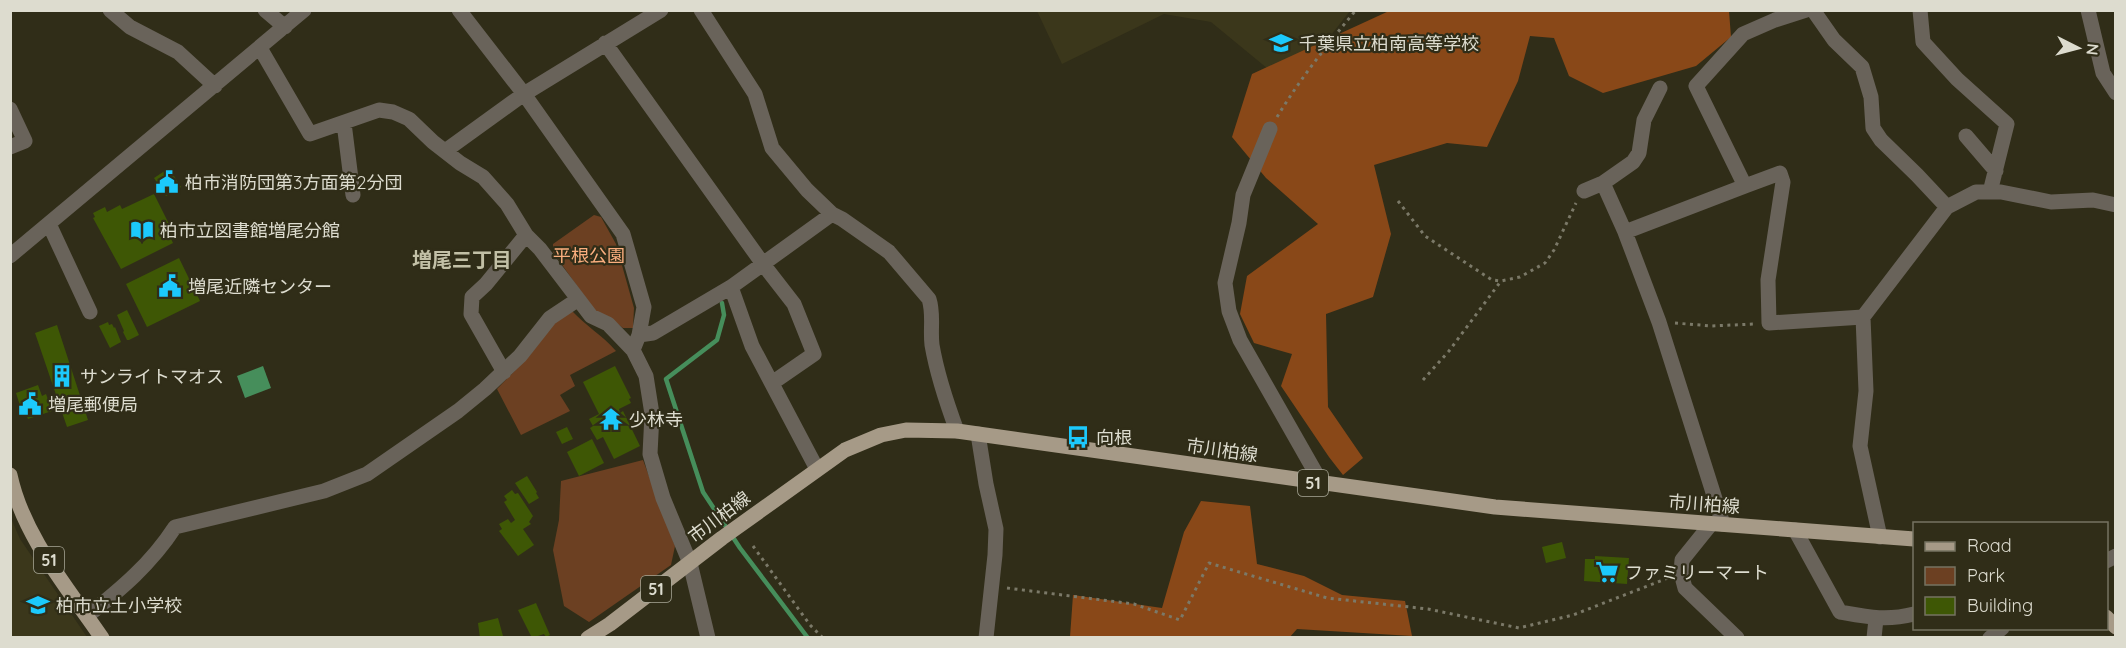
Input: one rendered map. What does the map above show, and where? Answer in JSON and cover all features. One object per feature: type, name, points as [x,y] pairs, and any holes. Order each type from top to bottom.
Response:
[{"type":"main road","name":"市川柏線","points":[[588,638],[845,450],[881,435],[906,430],[957,431],[1495,507],[1913,539]]},
{"type":"main road","name":"51","points":[[11,479],[27,524],[102,638]]},
{"type":"street","points":[[110,10],[130,27],[178,52],[214,86]]},
{"type":"street","points":[[265,10],[285,27]]},
{"type":"street","points":[[10,256],[304,10]]},
{"type":"street","points":[[459,10],[524,94],[624,234],[644,307],[639,335],[633,350]]},
{"type":"street","points":[[445,151],[524,94],[661,10]]},
{"type":"street","points":[[701,10],[755,94],[772,148],[807,190],[832,214],[843,219],[889,252],[929,299],[932,308],[931,334],[934,355],[957,431]]},
{"type":"street","points":[[1745,186],[1696,86],[1743,34],[1806,10]]},
{"type":"street","points":[[1813,10],[1834,40],[1862,67],[1871,97],[1873,128],[1881,140],[1947,207]]},
{"type":"street","points":[[1920,10],[1923,42],[1957,79],[2007,124],[1990,192]]},
{"type":"street","points":[[2088,10],[2103,73],[2115,93]]},
{"type":"street","points":[[605,43],[794,304],[814,354],[772,383]]},
{"type":"street","points":[[260,48],[310,134],[379,110],[393,112],[409,119],[432,142],[483,177],[507,204],[526,235],[540,249],[577,300],[591,316],[608,324],[633,350],[646,376],[652,414],[650,454],[663,498],[690,563],[708,638]]},
{"type":"street","points":[[1584,191],[1603,183],[1633,162],[1639,153],[1644,120],[1660,88]]},
{"type":"street","points":[[10,109],[25,141],[10,147]]},
{"type":"street","points":[[344,123],[353,195]]},
{"type":"street","points":[[1270,129],[1243,195],[1225,283],[1229,310],[1240,340],[1322,484]]},
{"type":"street","points":[[1966,136],[1996,171]]},
{"type":"street","points":[[1625,232],[1780,173],[1783,182],[1768,280],[1769,323],[1863,317]]},
{"type":"street","points":[[1603,183],[1625,232],[1659,322],[1717,524],[1682,560],[1681,573],[1685,588],[1737,638]]},
{"type":"street","points":[[1880,537],[1860,446],[1866,391],[1863,317],[1947,207],[1976,192],[2001,192],[2051,202],[2093,200],[2115,205]]},
{"type":"street","points":[[639,335],[653,333],[730,287],[832,214]]},
{"type":"street","points":[[49,224],[90,312]]},
{"type":"street","points":[[504,372],[471,314],[472,297],[486,284],[526,235]]},
{"type":"street","points":[[730,287],[752,346],[817,469]]},
{"type":"street","points":[[87,616],[146,567],[175,527],[324,491],[367,474],[458,411],[520,356],[550,318],[577,300]]},
{"type":"street","points":[[978,434],[996,529],[986,638]]},
{"type":"street","points":[[1795,530],[1840,612],[1876,619],[1913,614]]},
{"type":"street","points":[[1874,638],[1876,619]]},
{"type":"path","points":[[1270,129],[1309,68],[1356,10]]},
{"type":"path","points":[[1398,201],[1425,236],[1492,280],[1501,281],[1520,277],[1545,263],[1584,191]]},
{"type":"path","points":[[1423,380],[1449,351],[1501,281]]},
{"type":"path","points":[[1659,322],[1711,326],[1769,323]]},
{"type":"path","points":[[753,546],[810,625],[823,638]]},
{"type":"path","points":[[992,586],[1134,604],[1180,620],[1209,563],[1327,598],[1428,609],[1519,628],[1573,615],[1681,573]]},
{"type":"shaded area","name":"千葉県立柏南高等学校","points":[[1037,11],[1350,11],[1290,87],[1211,22],[1164,14],[1062,64]]},
{"type":"shaded area","points":[[1389,11],[1729,11],[1731,37],[1696,66],[1603,93],[1569,76],[1554,38],[1530,36],[1518,81],[1487,147],[1447,143],[1374,165],[1391,234],[1373,297],[1326,314],[1328,407],[1363,458],[1343,475],[1281,386],[1292,354],[1254,343],[1240,314],[1247,276],[1318,224],[1266,178],[1232,137],[1252,74]]},
{"type":"shaded area","points":[[263,366],[271,388],[245,398],[237,376]]},
{"type":"shaded area","points":[[1201,501],[1250,506],[1257,564],[1304,576],[1342,595],[1405,601],[1412,636],[1297,629],[1289,638],[1070,637],[1073,595],[1162,608],[1184,532]]},
{"type":"shaded area","name":"柏市立土小学校","points":[[10,516],[20,539],[87,637],[11,637]]},
{"type":"green space","name":"平根公園","points":[[594,215],[601,217],[616,244],[634,308],[633,328],[623,328],[594,310],[553,252],[553,244]]},
{"type":"green space","points":[[572,311],[616,351],[570,375],[575,386],[560,395],[570,411],[521,435],[497,389],[529,356],[554,323]]},
{"type":"green space","points":[[643,460],[675,546],[671,565],[589,622],[564,606],[553,550],[559,520],[561,481]]},
{"type":"building","name":"柏市消防団第3方面第2分団","points":[[169,168],[181,187],[166,196],[154,178]]},
{"type":"building","points":[[154,194],[170,226],[166,228],[173,243],[121,269],[93,218],[95,217],[93,213],[105,207],[107,212],[120,205],[122,209]]},
{"type":"building","points":[[179,258],[200,301],[147,327],[126,284]]},
{"type":"building","points":[[127,310],[139,335],[129,340],[123,332],[117,315]]},
{"type":"building","points":[[108,322],[109,325],[112,324],[115,327],[121,342],[110,348],[99,326]]},
{"type":"building","name":"サンライトマオス","points":[[57,325],[88,420],[67,427],[35,333]]},
{"type":"building","points":[[615,366],[631,398],[629,399],[631,403],[619,409],[620,413],[623,411],[640,446],[614,459],[603,437],[597,440],[590,428],[593,426],[589,419],[599,414],[583,382]]},
{"type":"building","points":[[38,385],[42,396],[46,394],[52,411],[28,419],[26,414],[23,415],[16,393]]},
{"type":"building","points":[[567,427],[573,439],[562,444],[556,432]]},
{"type":"building","points":[[592,439],[604,463],[579,476],[567,452]]},
{"type":"building","points":[[527,476],[539,498],[529,504],[515,483]]},
{"type":"building","points":[[512,490],[515,494],[518,493],[533,516],[529,522],[531,524],[523,529],[534,545],[518,556],[499,531],[502,529],[499,524],[508,519],[511,523],[515,520],[504,502],[507,500],[504,496]]},
{"type":"building","points":[[1562,542],[1566,558],[1546,563],[1542,547]]},
{"type":"building","points":[[1595,556],[1629,558],[1627,584],[1584,581],[1585,559],[1595,559]]},
{"type":"building","points":[[536,603],[550,635],[546,637],[544,634],[532,638],[518,610]]},
{"type":"building","points":[[498,618],[503,636],[480,638],[478,623]]},
{"type":"waterway","points":[[722,303],[724,315],[717,340],[666,379],[703,492],[740,548],[808,638]]},
{"type":"place","name":"千葉県立柏南高等学校","points":[[1281,43]]},
{"type":"place","name":"柏市消防団第3方面第2分団","points":[[167,182]]},
{"type":"place","name":"柏市立図書館増尾分館","points":[[142,230]]},
{"type":"place","name":"増尾近隣センター","points":[[170,286]]},
{"type":"place","name":"サンライトマオス","points":[[62,376]]},
{"type":"place","name":"増尾郵便局","points":[[30,404]]},
{"type":"place","name":"少林寺","points":[[611,419]]},
{"type":"place","name":"向根","points":[[1078,437]]},
{"type":"place","name":"ファミリーマート","points":[[1607,572]]},
{"type":"place","name":"柏市立土小学校","points":[[38,605]]},
{"type":"district","name":"増尾三丁目","points":[[462,259]]}]
